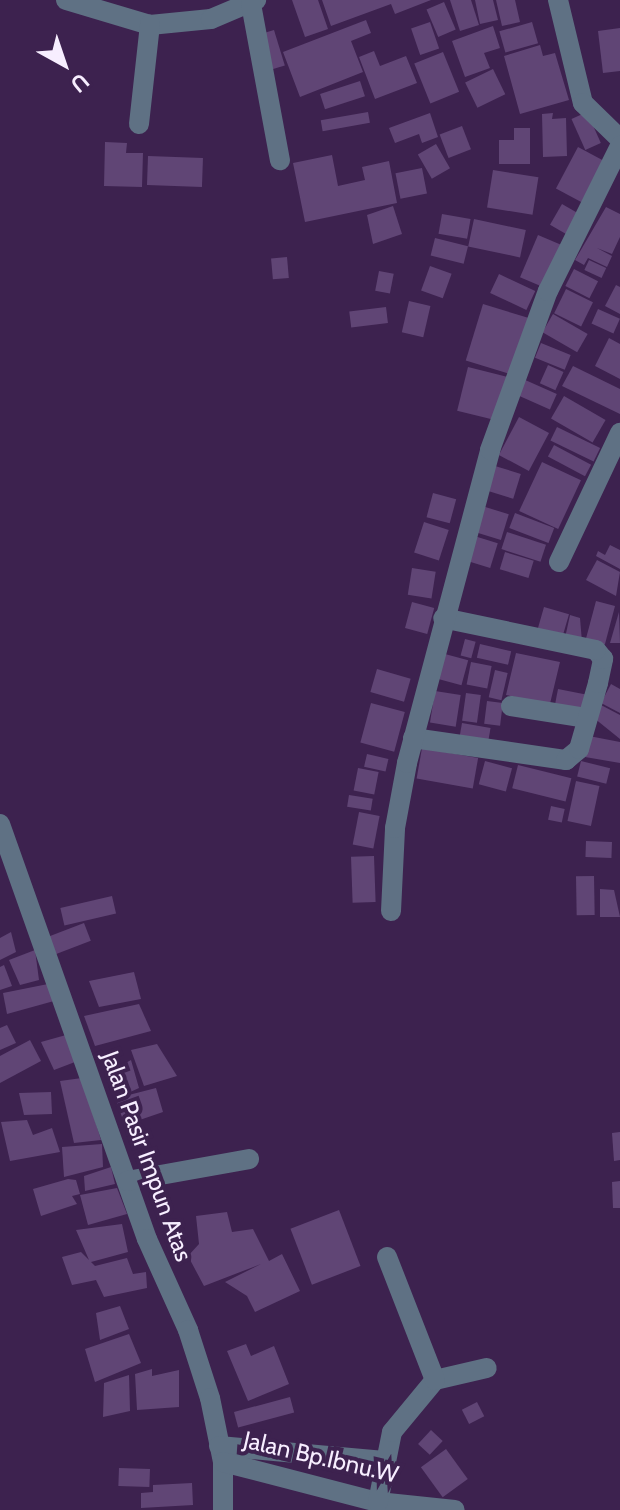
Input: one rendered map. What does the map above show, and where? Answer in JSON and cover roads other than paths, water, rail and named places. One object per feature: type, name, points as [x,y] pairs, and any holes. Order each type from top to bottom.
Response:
[{"type":"street","points":[[66,0],[150,25],[211,19],[253,2],[280,160]]},
{"type":"street","points":[[558,0],[583,103],[620,139]]},
{"type":"street","points":[[139,124],[150,25]]},
{"type":"street","points":[[391,911],[395,828],[413,738],[443,618],[512,379],[548,291],[620,146]]},
{"type":"street","points":[[559,562],[620,433]]},
{"type":"street","points":[[413,738],[566,760],[579,749],[603,659],[596,650],[443,618]]},
{"type":"street","points":[[511,706],[587,718]]},
{"type":"street","name":"Jalan Pasir Impun Atas","points":[[0,824],[127,1181],[188,1330],[221,1454],[223,1510]]},
{"type":"street","points":[[127,1181],[249,1159]]},
{"type":"street","points":[[387,1257],[435,1380]]},
{"type":"street","points":[[378,1502],[392,1432],[435,1380],[487,1368]]},
{"type":"street","points":[[221,1454],[384,1461]]},
{"type":"street","name":"Jalan Bp.Ibnu.W","points":[[221,1454],[378,1502],[455,1510]]}]
